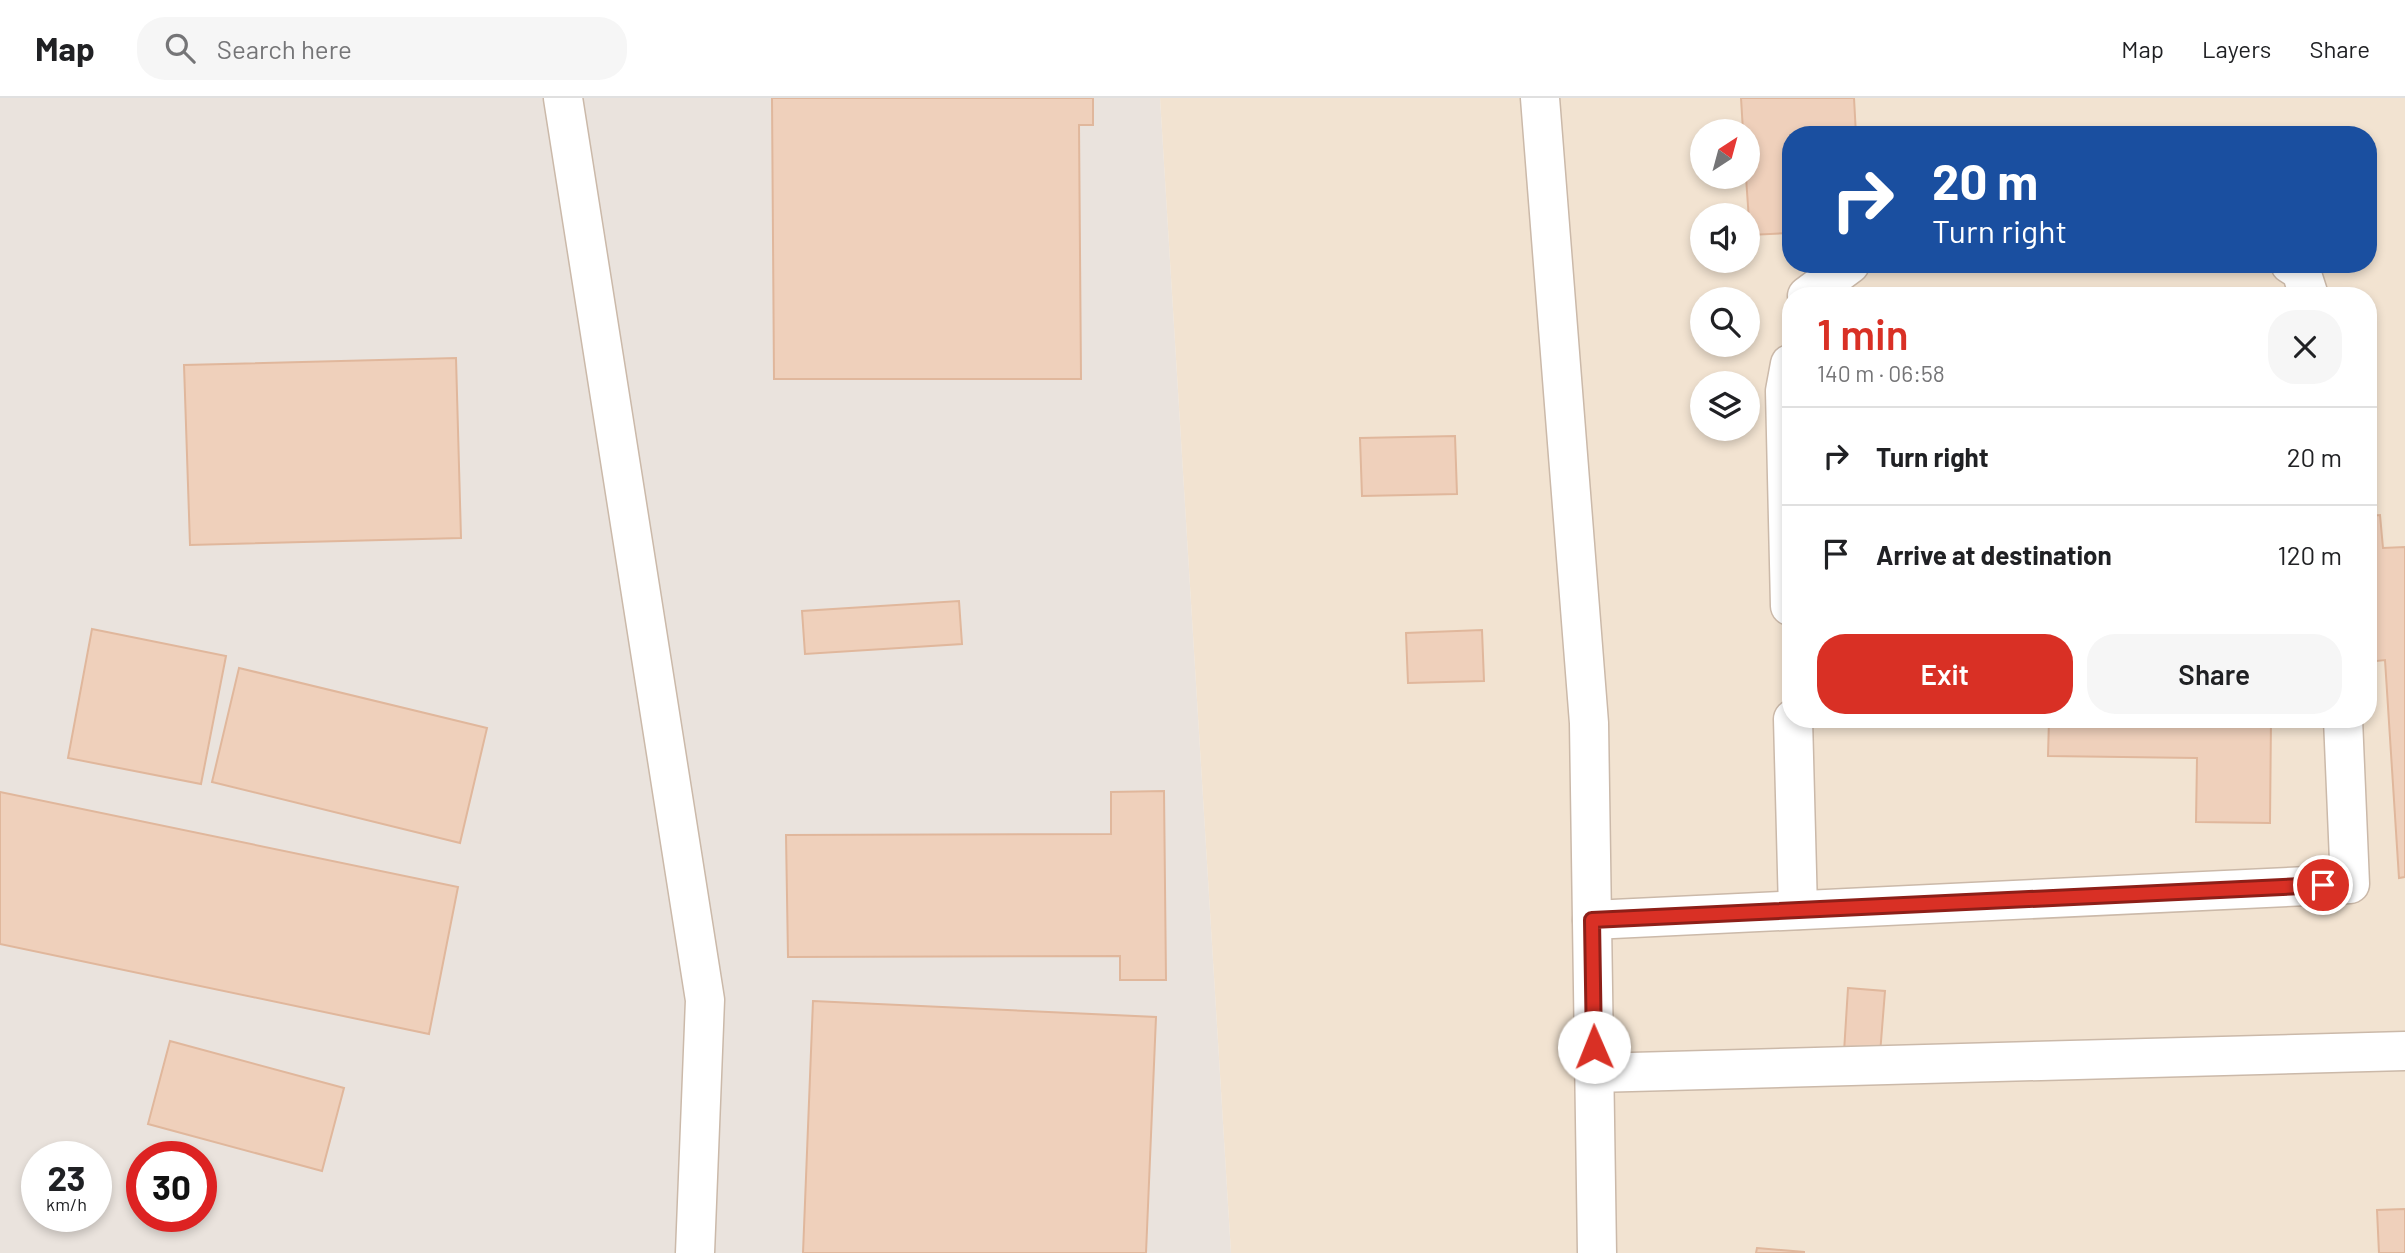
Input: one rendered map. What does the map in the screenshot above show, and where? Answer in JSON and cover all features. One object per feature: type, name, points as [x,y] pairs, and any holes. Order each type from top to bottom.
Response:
[{"type":"street","points":[[563,98],[705,1000],[695,1253]]},
{"type":"street","points":[[1540,98],[1589,723],[1597,1253]]},
{"type":"street","points":[[1819,287],[1838,273]]},
{"type":"street","points":[[1793,728],[1798,911]]},
{"type":"street","points":[[1592,920],[2350,884],[2343,728]]},
{"type":"street","points":[[1594,1073],[2405,1051]]},
{"type":"shaded area","points":[[0,98],[1160,98],[1231,1253],[0,1253]]},
{"type":"shaded area","points":[[1160,98],[2405,98],[2405,1253],[1231,1253]]},
{"type":"building","points":[[772,98],[1093,98],[1093,125],[1079,125],[1081,379],[774,379]]},
{"type":"building","points":[[1741,98],[1854,98],[1856,126],[1782,126],[1782,233],[1760,234],[1760,203],[1748,203],[1747,189],[1760,189],[1760,119],[1742,119]]},
{"type":"building","points":[[456,358],[461,538],[190,545],[184,365]]},
{"type":"building","points":[[1455,436],[1457,494],[1362,496],[1360,438]]},
{"type":"building","points":[[2377,515],[2380,515],[2383,548],[2405,547],[2405,877],[2399,878],[2385,660],[2377,661]]},
{"type":"building","points":[[959,601],[962,644],[805,654],[802,611]]},
{"type":"building","points":[[92,629],[226,656],[201,784],[68,758]]},
{"type":"building","points":[[1482,630],[1484,681],[1408,683],[1406,633]]},
{"type":"building","points":[[239,668],[487,728],[460,843],[212,782]]},
{"type":"building","points":[[2049,728],[2271,728],[2270,823],[2196,822],[2197,758],[2048,756]]},
{"type":"building","points":[[1164,791],[1166,980],[1120,980],[1120,956],[788,957],[786,835],[1111,834],[1111,792]]},
{"type":"building","points":[[0,792],[458,887],[429,1034],[0,944]]},
{"type":"building","points":[[1848,988],[1885,991],[1880,1054],[1844,1052]]},
{"type":"building","points":[[813,1001],[1156,1017],[1146,1253],[803,1253]]},
{"type":"building","points":[[170,1041],[344,1088],[322,1171],[148,1124]]},
{"type":"building","points":[[2405,1209],[2405,1253],[2379,1253],[2377,1210]]},
{"type":"building","points":[[1757,1248],[1804,1252],[1804,1253],[1756,1253]]},
{"type":"route","points":[[1594,1047],[1592,920],[2323,885]]}]
